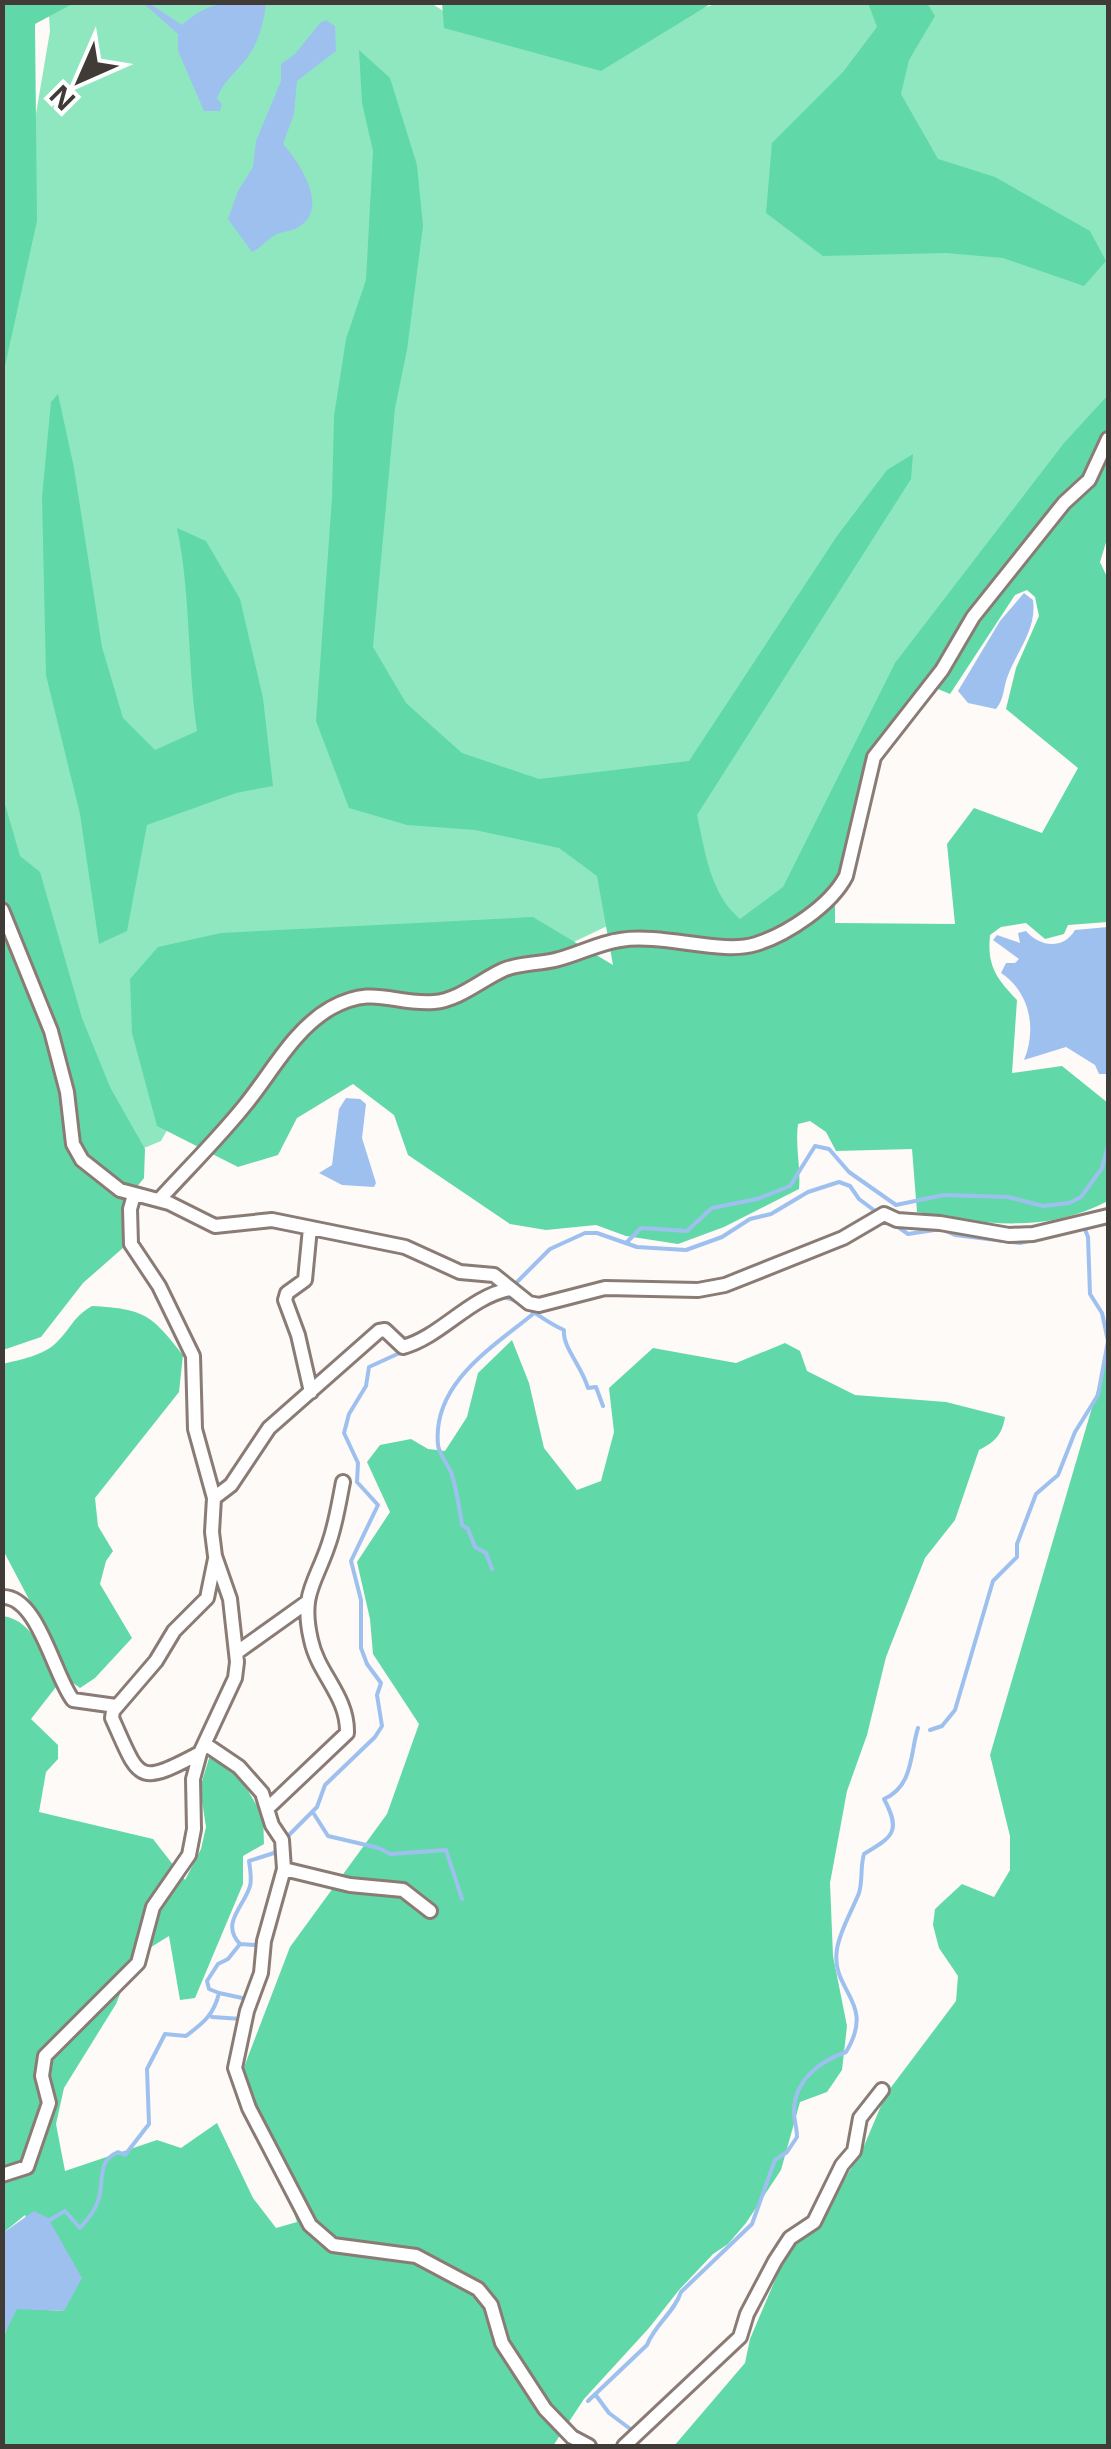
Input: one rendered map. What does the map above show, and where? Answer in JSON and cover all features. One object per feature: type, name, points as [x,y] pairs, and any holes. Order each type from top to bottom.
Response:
[{"type":"street","points":[[158,1200],[247,1104],[305,1028],[348,1000],[369,994],[436,1002],[452,998],[512,967],[558,960],[617,940],[674,939],[728,947],[753,945],[774,936],[837,893],[850,860],[874,757],[942,670],[973,617],[1064,503],[1088,480],[1108,439]]},
{"type":"street","points":[[2,910],[51,1031],[67,1092],[73,1144],[82,1160],[120,1190],[158,1200],[215,1226],[272,1220],[404,1247],[460,1272],[494,1275],[529,1303],[539,1305],[605,1288],[698,1290],[725,1286],[843,1238],[884,1214],[897,1220],[1009,1235],[1033,1234],[1108,1216]]},
{"type":"street","points":[[2,2175],[27,2167],[50,2103],[42,2076],[45,2056],[138,1963],[153,1907],[189,1855],[194,1828],[191,1794],[202,1748],[235,1678],[230,1599],[212,1532],[214,1498],[195,1429],[193,1356],[158,1286],[131,1244],[130,1209],[134,1195]]},
{"type":"street","points":[[310,1228],[305,1280],[284,1300],[298,1335],[311,1392]]},
{"type":"street","points":[[214,1498],[231,1485],[269,1428],[379,1331],[385,1330],[403,1346],[418,1342],[482,1300],[510,1290]]},
{"type":"street","points":[[268,1808],[347,1733],[344,1706],[313,1649],[306,1603],[310,1583],[323,1562],[334,1528],[343,1482]]},
{"type":"street","points":[[202,1748],[166,1771],[143,1774],[135,1768],[112,1718],[116,1706],[156,1661],[174,1631],[207,1598],[216,1556]]},
{"type":"street","points":[[2,1596],[24,1604],[62,1684],[74,1700],[116,1706]]},
{"type":"street","points":[[236,1653],[306,1603]]},
{"type":"street","points":[[202,1748],[240,1767],[262,1793],[272,1825],[282,1841],[284,1869],[235,2068],[249,2108],[310,2225],[333,2246],[416,2256],[478,2289],[491,2305],[502,2342],[545,2409],[572,2436],[589,2446]]},
{"type":"street","points":[[284,1869],[350,1885],[403,1890],[430,1911]]},
{"type":"street","points":[[632,2439],[740,2337],[747,2314],[790,2238],[814,2222],[842,2166],[854,2151],[860,2118],[882,2090]]},
{"type":"green space","points":[[3,2],[74,3],[35,24],[37,221],[3,375]]},
{"type":"green space","points":[[442,2],[712,3],[601,71],[444,28]]},
{"type":"green space","points":[[48,3],[431,3],[454,18],[651,25],[718,3],[1108,3],[1108,531],[975,595],[775,923],[624,918],[557,950],[180,1107],[161,1141],[127,1155],[3,865],[3,273],[28,161],[50,31]]},
{"type":"green space","points":[[868,3],[927,3],[935,16],[909,60],[901,94],[938,159],[995,177],[1090,231],[1106,261],[1084,286],[1003,258],[946,253],[823,256],[766,213],[772,143],[843,72],[877,27]]},
{"type":"green space","points":[[359,50],[390,78],[417,165],[423,226],[407,350],[395,408],[373,647],[406,703],[462,753],[539,779],[689,761],[837,536],[887,470],[913,454],[911,479],[697,815],[715,885],[740,919],[783,887],[895,663],[1064,443],[1108,395],[1108,536],[1100,562],[1108,579],[1108,922],[1068,925],[1064,934],[1045,939],[1026,923],[1001,927],[990,935],[989,946],[994,971],[1017,1000],[1012,1073],[1062,1066],[1108,1103],[1108,1201],[1038,1222],[990,1222],[917,1212],[912,1149],[836,1151],[826,1132],[810,1121],[798,1124],[799,1189],[724,1227],[678,1244],[626,1236],[596,1225],[546,1230],[510,1224],[408,1155],[394,1115],[353,1084],[297,1118],[278,1155],[238,1167],[157,1126],[132,1033],[130,979],[158,947],[221,933],[533,917],[613,965],[597,876],[559,848],[475,830],[407,825],[349,808],[316,721],[334,416],[346,339],[366,280],[373,151],[362,103]],"holes":[[[1027,590],[1035,597],[1039,616],[1016,668],[1006,709],[1078,768],[1042,833],[974,808],[947,844],[955,924],[835,923],[835,891],[843,875],[873,755],[926,684],[950,694],[1015,595]]]},
{"type":"green space","points":[[58,394],[74,468],[102,647],[123,718],[155,750],[197,731],[177,528],[206,541],[240,599],[263,698],[273,786],[236,793],[147,825],[127,931],[99,944],[80,814],[46,675],[42,497],[51,402]]},
{"type":"green space","points":[[2,794],[20,856],[40,872],[82,1018],[110,1087],[145,1149],[144,1178],[123,1204],[124,1247],[83,1283],[41,1337],[3,1350]]},
{"type":"green space","points":[[92,1306],[145,1316],[163,1330],[183,1355],[179,1392],[95,1498],[98,1526],[113,1551],[100,1584],[132,1638],[95,1678],[80,1688],[66,1678],[3,1550],[2,1364],[52,1347]]},
{"type":"green space","points":[[512,1340],[529,1383],[544,1448],[577,1490],[601,1481],[614,1432],[609,1388],[653,1348],[736,1363],[785,1343],[800,1351],[807,1371],[855,1395],[946,1402],[1005,1417],[997,1437],[979,1450],[955,1520],[925,1558],[886,1657],[867,1735],[847,1791],[830,1883],[833,1956],[847,2026],[842,2070],[827,2092],[800,2102],[781,2170],[746,2223],[679,2290],[584,2399],[553,2446],[3,2446],[3,2337],[10,2318],[17,2308],[63,2311],[25,2215],[3,2233],[3,1616],[24,1625],[31,1634],[56,1687],[31,1719],[58,1745],[58,1759],[46,1772],[39,1812],[153,1839],[185,1880],[201,1849],[206,1827],[200,1788],[210,1755],[227,1762],[263,1816],[264,1844],[243,1856],[243,1884],[195,1998],[180,2000],[169,1936],[135,1957],[116,2004],[64,2088],[56,2124],[65,2171],[157,2140],[181,2148],[217,2123],[253,2198],[276,2228],[297,2222],[262,2117],[241,2075],[290,1947],[387,1814],[419,1724],[373,1654],[370,1619],[357,1562],[390,1512],[367,1462],[380,1445],[411,1439],[428,1449],[445,1451],[467,1417],[478,1373]]},
{"type":"green space","points":[[1108,1353],[1108,2446],[674,2446],[745,2363],[750,2339],[787,2252],[818,2225],[864,2146],[886,2094],[956,2001],[958,1976],[939,1948],[933,1925],[935,1909],[962,1884],[994,1897],[1010,1870],[1010,1836],[990,1755]]},
{"type":"water","points":[[143,3],[182,25],[220,4],[266,3],[255,45],[217,98],[222,104],[220,111],[204,111],[178,51],[178,34]]},
{"type":"water","points":[[326,20],[335,26],[336,51],[297,81],[294,114],[283,144],[309,185],[312,208],[300,226],[277,234],[252,252],[228,219],[238,191],[253,167],[256,141],[281,81],[281,64]]},
{"type":"water","points":[[1024,593],[1033,600],[1032,621],[1001,702],[996,709],[968,703],[958,691],[1000,621]]},
{"type":"water","points":[[1108,927],[1108,1081],[1095,1065],[1066,1047],[1024,1060],[1030,1036],[1028,1012],[1019,990],[1001,973],[1006,963],[1019,959],[993,940],[997,935],[1020,943],[1018,933],[1026,931],[1051,944],[1064,941],[1075,930]]},
{"type":"water","points":[[346,1098],[360,1099],[366,1104],[362,1138],[374,1187],[342,1185],[319,1173],[332,1165],[339,1109]]},
{"type":"water","points":[[34,2211],[48,2218],[82,2278],[64,2311],[17,2309],[3,2337],[3,2233]]},
{"type":"waterway","points":[[626,1243],[641,1228],[687,1231],[712,1208],[757,1199],[790,1186],[815,1146],[829,1149],[849,1172],[896,1205],[944,1195],[1008,1197],[1043,1206],[1069,1203],[1081,1197],[1102,1168],[1108,1145]]},
{"type":"waterway","points":[[515,1284],[550,1249],[585,1233],[597,1233],[637,1247],[686,1250],[722,1237],[750,1219],[771,1214],[808,1192],[839,1182],[850,1186],[875,1211]]},
{"type":"waterway","points":[[894,1224],[908,1234],[941,1229],[955,1235],[1020,1243],[1047,1237]]},
{"type":"waterway","points":[[930,1730],[942,1726],[955,1710],[993,1581],[1017,1557],[1017,1544],[1036,1494],[1058,1475],[1075,1432],[1098,1395],[1108,1341],[1102,1313],[1090,1294],[1088,1237],[1084,1227]]},
{"type":"waterway","points":[[502,1297],[564,1330],[566,1343],[588,1388],[596,1387],[603,1406]]},
{"type":"waterway","points":[[492,1569],[486,1553],[475,1547],[468,1529],[462,1525],[453,1478],[439,1448],[439,1423],[445,1403],[468,1369],[533,1314]]},
{"type":"waterway","points":[[284,1840],[317,1807],[325,1785],[382,1726],[377,1695],[381,1683],[361,1648],[361,1600],[351,1561],[378,1505],[357,1482],[358,1463],[344,1433],[349,1414],[366,1386],[369,1367],[404,1351]]},
{"type":"waterway","points":[[588,2401],[647,2345],[681,2292],[752,2224],[775,2160],[787,2152],[797,2137],[794,2112],[798,2090],[810,2073],[846,2052],[857,2020],[837,1964],[838,1942],[859,1893],[864,1854],[891,1832],[892,1819],[884,1799],[906,1777],[918,1728]]},
{"type":"waterway","points":[[314,1814],[328,1836],[390,1854],[446,1850],[462,1899]]},
{"type":"waterway","points":[[48,2221],[65,2211],[80,2228],[97,2203],[108,2159],[118,2152],[125,2155],[149,2124],[147,2069],[165,2034],[186,2036],[211,2013],[219,1993],[209,1989],[207,1981],[218,1964],[228,1959],[240,1944],[232,1929],[250,1886],[249,1861],[274,1853],[278,1847]]},
{"type":"waterway","points":[[240,1944],[261,1941]]},
{"type":"waterway","points":[[219,1993],[247,1999]]},
{"type":"waterway","points":[[212,2017],[242,2019]]},
{"type":"waterway","points":[[595,2394],[609,2413],[633,2431]]}]
